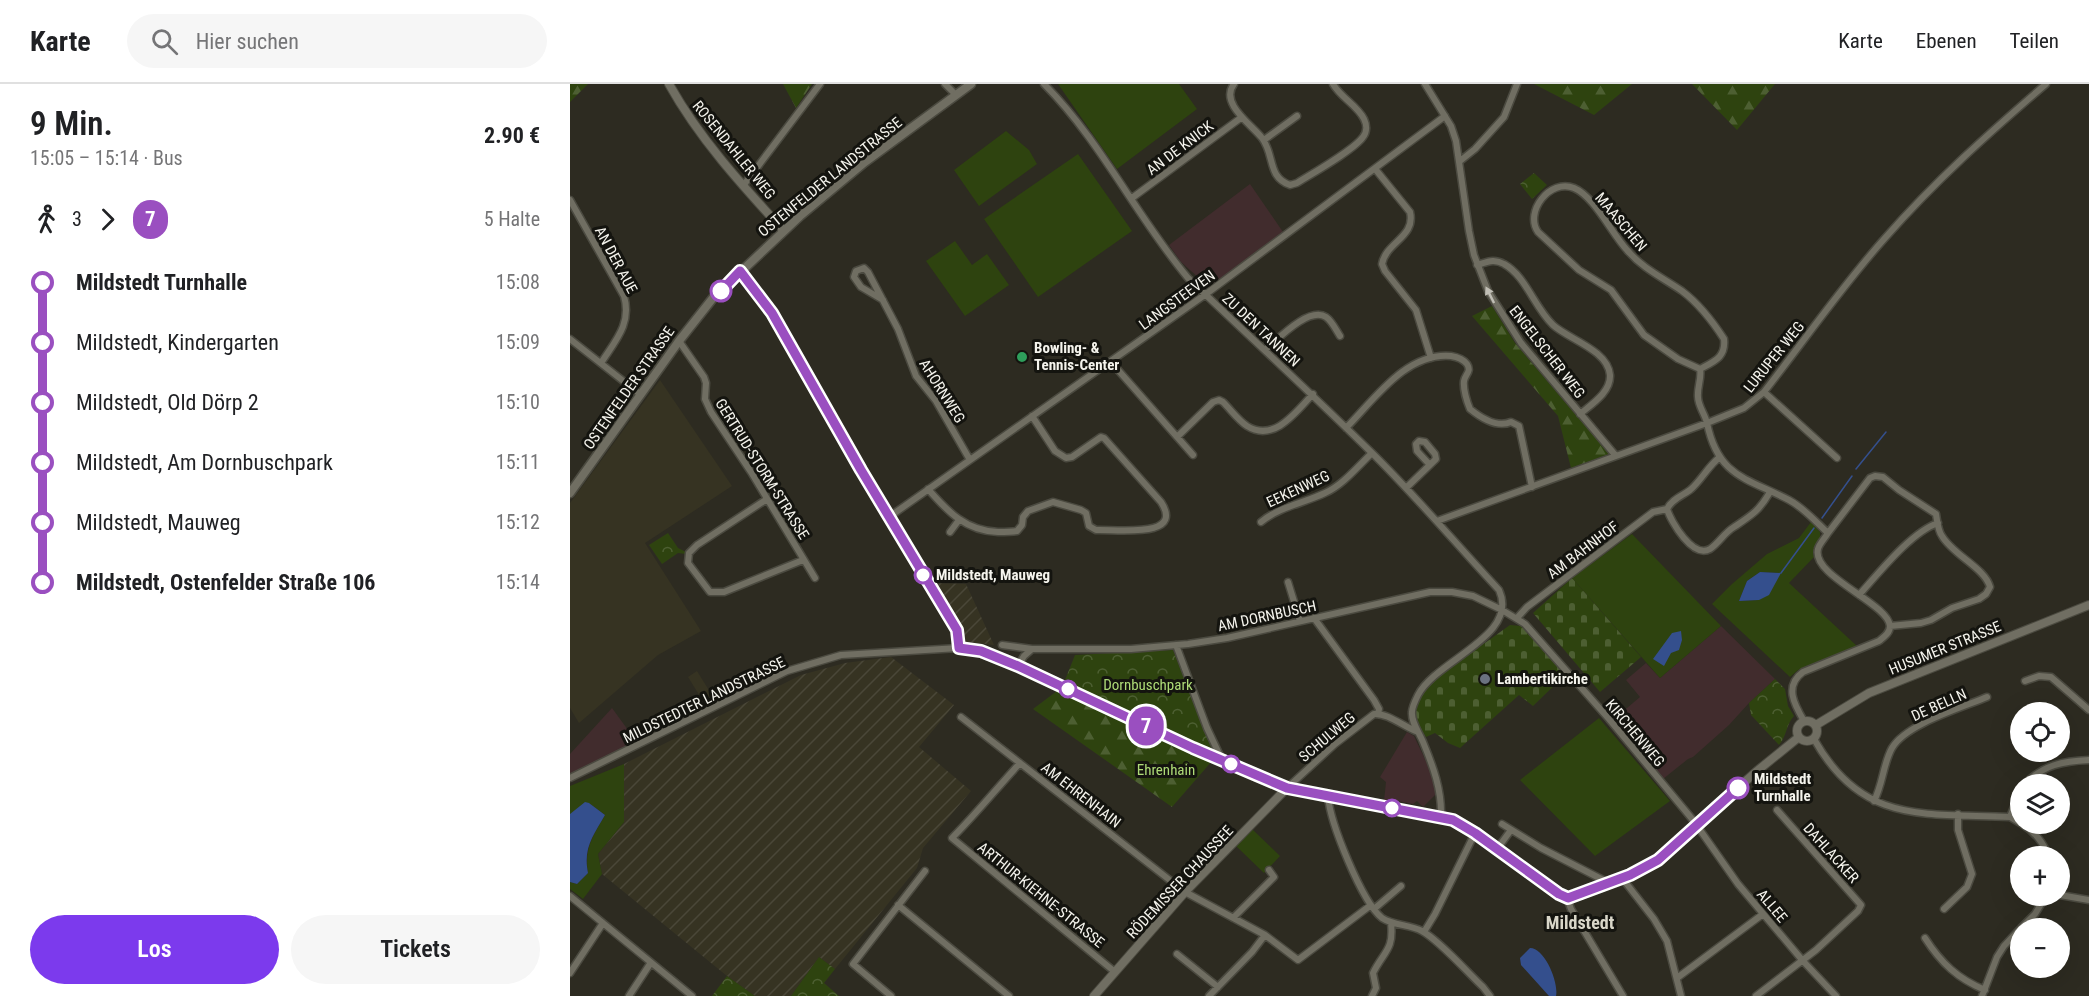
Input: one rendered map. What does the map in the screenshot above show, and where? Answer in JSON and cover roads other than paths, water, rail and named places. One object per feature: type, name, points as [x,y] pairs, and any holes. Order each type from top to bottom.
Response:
[{"type":"main road","name":"OSTENFELDER LANDSTRASSE","points":[[689,327],[713,298],[783,230],[866,162],[971,84]]},
{"type":"main road","name":"OSTENFELDER STRASSE","points":[[570,493],[689,327]]},
{"type":"street","name":"ROSENDAHLER WEG","points":[[669,84],[684,111],[743,186],[783,230]]},
{"type":"street","points":[[743,186],[820,84]]},
{"type":"street","points":[[945,84],[956,94]]},
{"type":"street","name":"ZU DEN TANNEN","points":[[1044,84],[1064,104],[1175,262],[1313,394],[1437,521]]},
{"type":"street","points":[[1234,84],[1230,95],[1234,106],[1264,140],[1270,154],[1272,169],[1278,178],[1290,185],[1297,183],[1363,138],[1366,130],[1363,117],[1333,84]]},
{"type":"street","name":"ENGELSCHER WEG","points":[[1425,84],[1451,126],[1460,161],[1469,231],[1488,291],[1502,317],[1521,343],[1616,456]]},
{"type":"street","points":[[1460,161],[1475,149],[1504,117],[1517,84]]},
{"type":"street","name":"LURUPER WEG","points":[[1437,521],[1744,408],[1764,392],[1892,229],[1967,152],[2046,84]]},
{"type":"street","points":[[1264,140],[1297,116]]},
{"type":"street","name":"LANGSTEEVEN","points":[[889,517],[1206,294],[1376,170],[1445,116]]},
{"type":"street","name":"AN DE KNICK","points":[[1132,198],[1242,117]]},
{"type":"street","points":[[1376,170],[1410,212],[1412,220],[1407,231],[1387,251],[1382,264],[1385,272],[1416,310],[1431,358]]},
{"type":"street","name":"MAASCHEN","points":[[1566,187],[1580,192],[1598,210],[1630,254],[1692,300],[1725,339],[1724,353],[1718,360],[1700,369],[1678,359],[1644,335],[1611,290],[1579,270],[1538,232],[1534,227],[1534,211],[1545,195],[1557,188],[1566,187]]},
{"type":"street","name":"AN DER AUE","points":[[570,200],[624,296],[628,308],[621,332],[601,363]]},
{"type":"street","points":[[1478,265],[1497,260],[1506,265],[1515,273],[1553,325],[1587,346],[1607,365],[1610,372],[1609,385],[1580,414]]},
{"type":"street","name":"AHORNWEG","points":[[884,300],[858,284],[854,277],[856,271],[864,268],[868,272],[884,300],[898,329],[916,376],[936,401],[970,460]]},
{"type":"street","points":[[740,271],[772,313],[957,630],[959,648],[981,651],[1018,666],[1193,748],[1287,788],[1453,820],[1568,898],[1622,878],[1658,860],[1765,764],[1799,737]]},
{"type":"street","points":[[1265,350],[1310,315],[1319,314],[1326,317],[1340,336]]},
{"type":"street","points":[[570,339],[641,395]]},
{"type":"street","name":"GERTRUD-STORM-STRASSE","points":[[679,341],[704,377],[705,399],[711,412],[815,578]]},
{"type":"street","points":[[1346,428],[1406,369],[1431,358],[1444,356],[1463,360],[1469,370],[1464,382],[1470,409],[1497,424],[1504,425],[1511,422],[1519,426],[1532,487]]},
{"type":"street","points":[[1111,362],[1193,455]]},
{"type":"street","points":[[1700,369],[1698,399],[1707,423],[1707,430],[1720,457],[1732,471],[1746,481],[1799,507],[1828,533]]},
{"type":"street","points":[[1764,392],[1837,458]]},
{"type":"street","points":[[1177,436],[1213,402],[1219,400],[1249,427],[1268,431],[1284,424],[1313,394]]},
{"type":"street","points":[[928,489],[959,520],[986,531],[1012,532],[1020,528],[1023,517],[1028,511],[1053,502],[1086,513],[1089,526],[1096,530],[1149,529],[1164,524],[1167,511],[1161,502],[1104,438],[1101,437],[1072,457],[1066,458],[1055,451],[1032,416]]},
{"type":"street","name":"EEKENWEG","points":[[1261,522],[1272,513],[1327,493],[1372,453]]},
{"type":"street","name":"AM BAHNHOF","points":[[1517,618],[1527,607],[1653,512],[1667,508],[1691,489],[1710,465],[1720,457]]},
{"type":"street","points":[[1406,488],[1430,465]]},
{"type":"street","points":[[1875,476],[1882,477],[1936,514],[1941,536],[1971,565],[1986,575],[1990,586],[1986,594],[1978,599],[1952,608],[1931,620],[1890,626],[1878,609],[1841,582],[1817,555],[1818,548],[1828,533],[1865,483],[1875,476]]},
{"type":"street","points":[[1667,508],[1687,543],[1703,552],[1709,550],[1734,527],[1757,511],[1770,492]]},
{"type":"street","points":[[767,499],[697,545],[688,553],[688,562],[710,592],[724,592],[803,560]]},
{"type":"street","points":[[950,532],[959,520]]},
{"type":"street","points":[[1437,521],[1499,590],[1503,599],[1497,623],[1488,635],[1434,675],[1418,696],[1412,711],[1413,720],[1438,784],[1441,817]]},
{"type":"street","points":[[1859,595],[1927,526],[1938,523]]},
{"type":"street","points":[[1288,582],[1300,621]]},
{"type":"street","name":"AM DORNBUSCH","points":[[1002,645],[1032,649],[1119,650],[1176,645],[1227,638],[1430,592],[1452,592],[1473,596],[1502,609]]},
{"type":"street","name":"HUSUMER STRASSE","points":[[1816,726],[1869,693],[2089,605]]},
{"type":"street","name":"KIRCHENWEG","points":[[1502,609],[1525,624],[1609,719],[1695,826]]},
{"type":"street","points":[[1314,618],[1374,700],[1379,709],[1378,714]]},
{"type":"street","points":[[1804,721],[1794,703],[1791,690],[1797,676],[1874,644],[1885,636],[1890,626]]},
{"type":"street","points":[[1176,645],[1207,728],[1222,760]]},
{"type":"street","name":"MILDSTEDTER LANDSTRASSE","points":[[570,778],[787,672],[841,655],[959,648]]},
{"type":"street","points":[[1018,666],[1032,649]]},
{"type":"street","points":[[2025,681],[2038,676],[2051,677],[2089,710]]},
{"type":"street","name":"DE BELLN","points":[[1874,801],[1892,748],[1902,736],[1914,728],[1987,697]]},
{"type":"street","name":"SCHULWEG","points":[[1287,788],[1335,744],[1365,720],[1378,714],[1418,732]]},
{"type":"street","name":"AM EHRENHAIN","points":[[961,717],[1185,892],[1265,934],[1298,960],[1372,907]]},
{"type":"street","points":[[1804,721],[1810,721],[1816,726],[1818,734],[1814,739],[1805,741],[1799,737],[1797,728],[1804,721]]},
{"type":"street","points":[[1814,739],[1843,780],[1857,792],[1874,801],[1912,812],[2010,816]]},
{"type":"street","points":[[2037,774],[2055,764],[2089,760]]},
{"type":"street","name":"ARTHUR-KIEHNE-STRASSE","points":[[1020,763],[995,790],[982,809],[952,838],[1115,972]]},
{"type":"street","name":"RÖDEMISSER CHAUSSEE","points":[[1094,996],[1185,892],[1287,788]]},
{"type":"street","points":[[1328,796],[1338,835],[1372,907],[1391,923],[1424,932],[1490,996]]},
{"type":"street","name":"DAHLACKER","points":[[1777,810],[1861,905],[1858,911],[1803,961]]},
{"type":"street","points":[[1944,909],[1967,886],[1972,874],[1958,830],[1958,814]]},
{"type":"street","points":[[1502,824],[1541,848],[1609,883]]},
{"type":"street","name":"ALLEE","points":[[1695,826],[1738,884],[1836,996]]},
{"type":"street","points":[[1497,849],[1512,830]]},
{"type":"street","points":[[1424,932],[1475,833]]},
{"type":"street","points":[[2034,834],[2045,846]]},
{"type":"street","points":[[1233,918],[1274,877],[1269,870]]},
{"type":"street","points":[[891,996],[853,964],[925,871]]},
{"type":"street","points":[[1622,878],[1654,919],[1667,941],[1681,996]]},
{"type":"street","points":[[1372,907],[1401,886]]},
{"type":"street","points":[[570,896],[650,964],[692,996]]},
{"type":"street","points":[[2070,897],[2089,900]]},
{"type":"street","points":[[1568,898],[1571,909],[1623,996]]},
{"type":"street","points":[[898,905],[1009,996]]},
{"type":"street","points":[[1677,978],[1763,914]]},
{"type":"street","points":[[570,974],[603,923]]},
{"type":"street","points":[[1372,996],[1376,988],[1373,973],[1393,938],[1391,923]]},
{"type":"street","points":[[1209,996],[1265,934]]},
{"type":"street","points":[[1925,938],[1944,964],[1957,976],[1983,993],[1997,957],[2010,940]]},
{"type":"street","points":[[1177,954],[1218,987]]},
{"type":"street","points":[[1756,996],[1803,961]]},
{"type":"street","points":[[629,996],[650,964]]},
{"type":"water","points":[[1760,572],[1781,573],[1769,595],[1759,600],[1739,601],[1747,581]]},
{"type":"water","points":[[1681,631],[1682,640],[1679,650],[1671,653],[1664,666],[1653,659],[1672,633]]},
{"type":"water","points":[[585,802],[605,815],[588,849],[588,873],[577,884],[570,882],[570,814]]},
{"type":"water","points":[[1530,948],[1541,954],[1550,967],[1556,996],[1549,996],[1521,965],[1520,958]]},
{"type":"waterway","points":[[1856,469],[1886,432]]},
{"type":"waterway","points":[[1822,518],[1852,476]]},
{"type":"waterway","points":[[1781,573],[1814,528]]},
{"type":"place","name":"Bowling- & Tennis-Center","points":[[1022,357]]},
{"type":"place","name":"Mildstedt, Mauweg","points":[[923,575]]},
{"type":"place","name":"Lambertikirche","points":[[1485,679]]},
{"type":"place","name":"Mildstedt Turnhalle","points":[[1738,788]]},
{"type":"district","name":"Mildstedt","points":[[1580,923]]},
{"type":"park label","name":"Dornbuschpark","points":[[1148,685]]},
{"type":"park label","name":"Ehrenhain","points":[[1166,770]]}]
